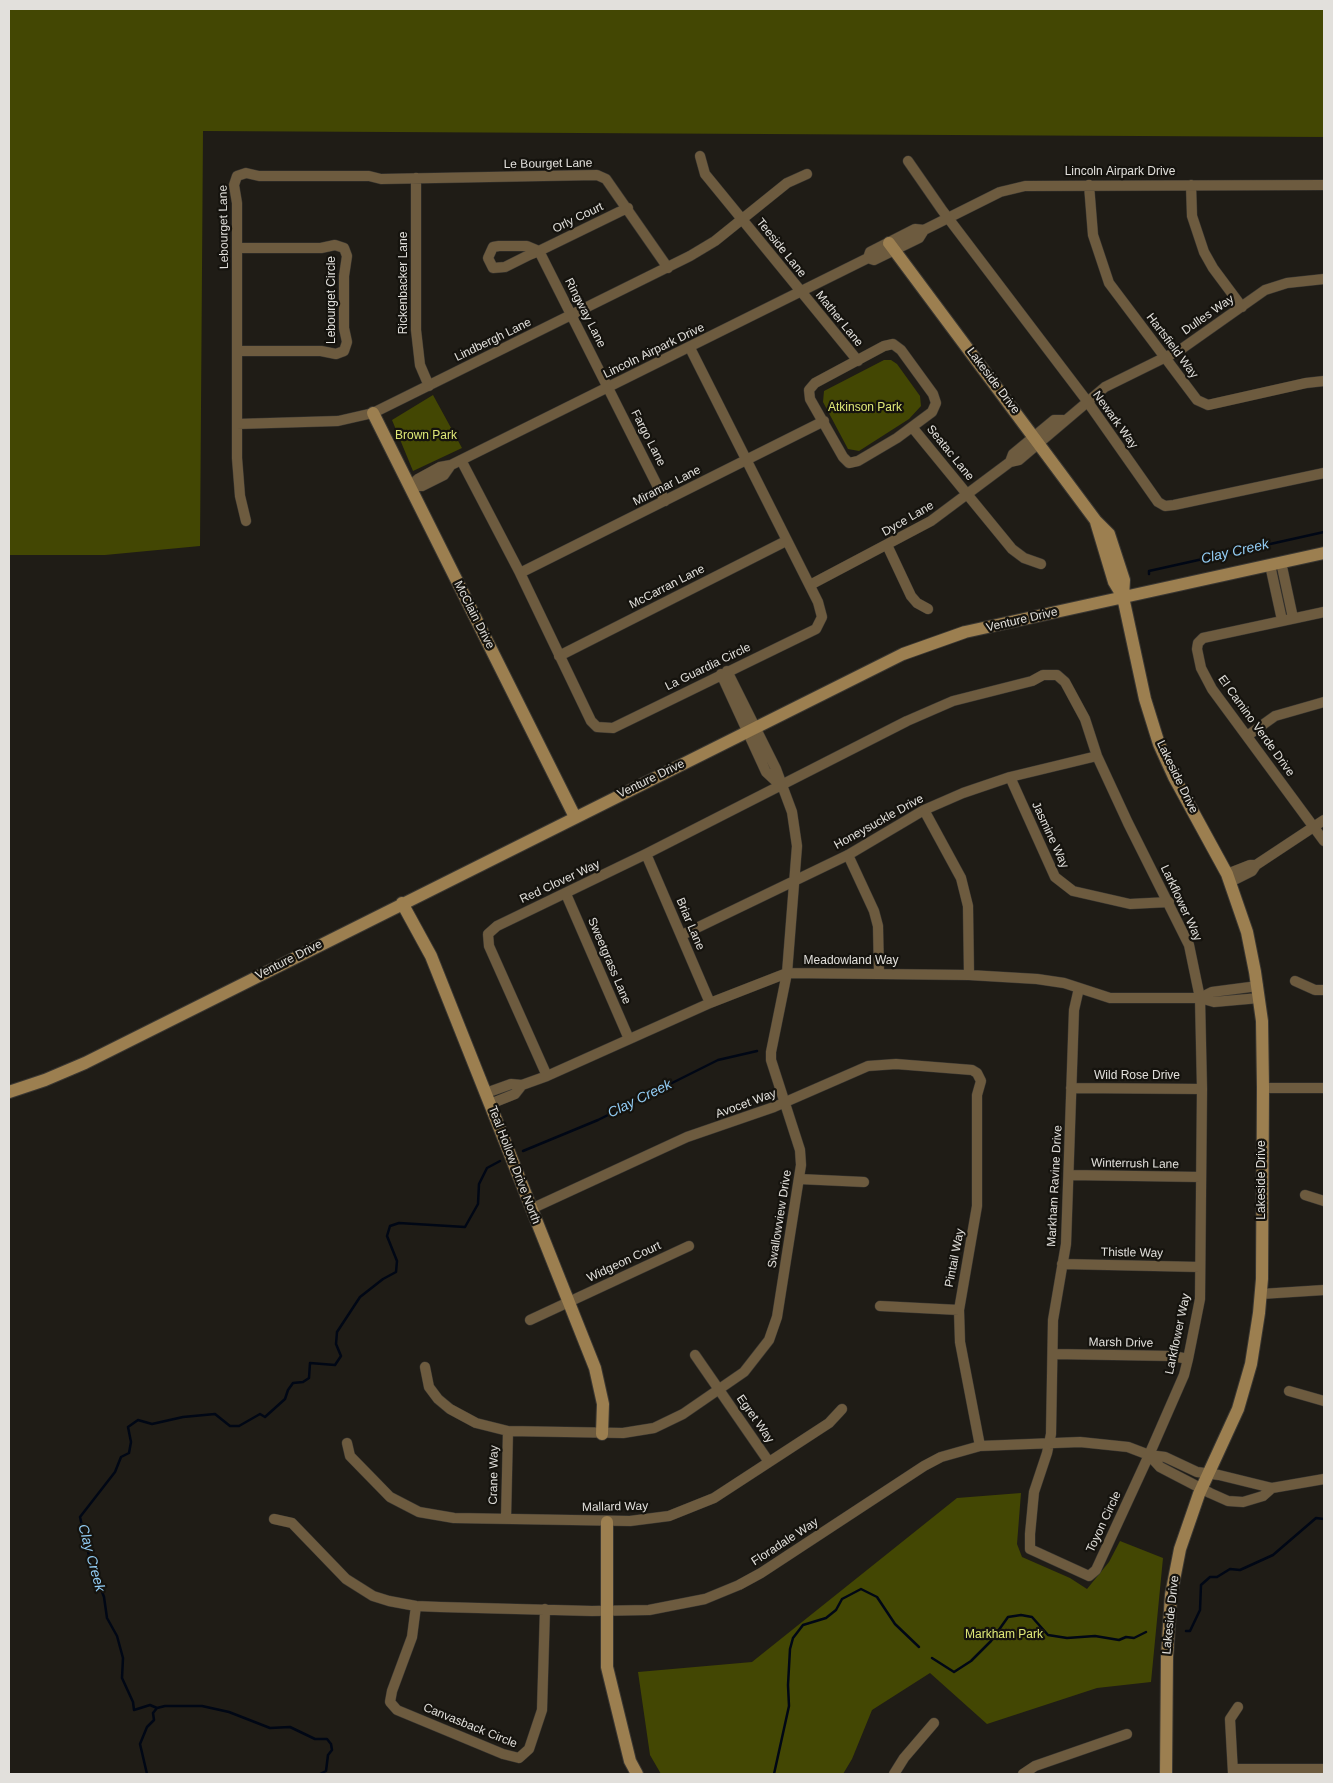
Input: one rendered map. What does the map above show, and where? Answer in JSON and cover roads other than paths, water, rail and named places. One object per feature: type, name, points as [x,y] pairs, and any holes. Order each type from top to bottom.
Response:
[{"type":"street","name":"Teeside Lane","points":[[700,156],[704,174],[800,291]]},
{"type":"street","name":"Newark Way","points":[[908,161],[1087,401],[1158,502],[1165,506],[1324,473]]},
{"type":"street","name":"Lebourget Lane","points":[[246,521],[238,477],[237,203],[234,185],[237,176],[246,172],[259,176],[369,176],[381,179]]},
{"type":"street","name":"Lindbergh Lane","points":[[237,424],[338,421],[373,413],[668,268],[715,241],[787,183],[807,174]]},
{"type":"street","name":"Le Bourget Lane","points":[[381,179],[596,176],[606,179],[668,268]]},
{"type":"street","name":"Rickenbacker Lane","points":[[416,178],[416,336],[420,366],[429,386]]},
{"type":"street","name":"Hartsfield Way","points":[[1089,185],[1093,235],[1109,283],[1197,400],[1208,405],[1306,383],[1324,381]]},
{"type":"street","points":[[1191,185],[1192,216],[1204,252],[1242,307]]},
{"type":"street","name":"Lincoln Airpark Drive","points":[[410,486],[418,478],[440,467],[451,466],[868,258],[870,252],[892,246],[914,230],[924,230],[1000,192],[1025,186],[1324,185]]},
{"type":"street","name":"Orly Court","points":[[539,250],[628,208]]},
{"type":"street","name":"Lebourget Circle","points":[[237,248],[321,248],[334,245],[344,248],[347,256],[344,276],[344,328],[347,342],[344,351],[336,354],[321,351],[237,351]]},
{"type":"street","name":"Lakeside Drive","points":[[892,246],[1096,521],[1109,534],[1124,580],[1123,597],[1145,698],[1160,744],[1174,777],[1228,878],[1247,932],[1258,992],[1263,1088],[1261,1294],[1256,1335],[1245,1385],[1232,1424],[1208,1474],[1186,1529],[1171,1595],[1167,1657],[1166,1774]]},
{"type":"street","name":"Ringway Lane","points":[[539,250],[608,387]]},
{"type":"street","name":"Dulles Way","points":[[1036,440],[1054,420],[1063,420],[1105,387],[1126,375],[1180,350],[1265,290],[1287,283],[1324,278]]},
{"type":"street","name":"Mather Lane","points":[[800,291],[858,361]]},
{"type":"street","points":[[893,344],[901,350],[933,394],[936,403],[932,412],[912,427],[858,461],[850,463],[843,457],[810,399],[809,390],[815,383],[858,361],[884,346],[893,344]]},
{"type":"street","name":"La Guardia Circle","points":[[461,460],[520,573],[591,721],[597,727],[613,728],[816,628],[820,624],[822,612],[810,585],[786,542],[690,348]]},
{"type":"street","name":"Fargo Lane","points":[[608,387],[665,501]]},
{"type":"street","name":"McClain Drive","points":[[373,413],[576,817]]},
{"type":"street","name":"Miramar Lane","points":[[520,573],[824,421]]},
{"type":"street","name":"Seatac Lane","points":[[912,427],[1012,550],[1024,558],[1041,564]]},
{"type":"street","name":"Dyce Lane","points":[[810,585],[887,546],[931,521],[968,496],[1010,462],[1014,454],[1036,440]]},
{"type":"street","name":"McCarran Lane","points":[[559,656],[786,542]]},
{"type":"street","points":[[887,546],[911,596],[917,603],[928,609]]},
{"type":"street","name":"Venture Drive","points":[[9,1092],[45,1080],[85,1063],[890,660],[939,640],[1324,553]]},
{"type":"street","points":[[1275,563],[1293,618]]},
{"type":"street","points":[[1275,563],[1282,620]]},
{"type":"street","name":"El Camino Verde Drive","points":[[1324,612],[1203,638],[1198,642],[1198,658],[1212,690],[1324,842]]},
{"type":"street","name":"Swallowview Drive","points":[[425,1367],[429,1387],[450,1410],[476,1423],[508,1431],[602,1434],[639,1432],[654,1428],[684,1414],[720,1390],[744,1372],[769,1340],[777,1317],[799,1179],[800,1150],[771,1060],[787,973],[796,878],[797,846],[792,812],[781,785],[766,772],[751,729],[724,673]]},
{"type":"street","name":"Larkflower Way","points":[[781,785],[907,721],[953,701],[1032,681],[1043,675],[1057,675],[1065,682],[1085,719],[1097,756],[1128,823],[1189,945],[1200,998],[1202,1089],[1200,1299],[1184,1375],[1149,1455]]},
{"type":"street","points":[[1247,736],[1275,716],[1324,702]]},
{"type":"street","name":"Honeysuckle Drive","points":[[682,935],[796,878],[848,855],[924,810],[963,793],[1010,777],[1097,756]]},
{"type":"street","name":"Jasmine Way","points":[[1010,777],[1055,877],[1073,891],[1130,904],[1169,902]]},
{"type":"street","name":"Red Clover Way","points":[[547,1076],[489,946],[488,934],[497,926],[566,894],[781,785]]},
{"type":"street","points":[[924,810],[961,878],[968,906],[970,931],[969,975]]},
{"type":"street","points":[[1228,878],[1252,871],[1256,865],[1324,820]]},
{"type":"street","name":"Briar Lane","points":[[646,854],[710,1003]]},
{"type":"street","points":[[848,855],[874,911],[878,926],[879,973]]},
{"type":"street","name":"Sweetgrass Lane","points":[[566,894],[629,1039]]},
{"type":"street","name":"Teal Hollow Drive North","points":[[402,903],[431,956],[601,1388],[602,1434]]},
{"type":"street","name":"Meadowland Way","points":[[488,1098],[511,1084],[522,1085],[547,1076],[710,1003],[787,973],[969,975],[1037,979],[1079,988],[1110,998],[1200,998],[1212,992],[1258,992]]},
{"type":"street","points":[[1296,981],[1315,990],[1324,990]]},
{"type":"street","name":"Markham Ravine Drive","points":[[1049,1444],[1054,1308],[1066,1244],[1074,1010],[1079,988]]},
{"type":"street","name":"Avocet Way","points":[[531,1209],[687,1137],[784,1104],[854,1071],[881,1064],[972,1070],[977,1073]]},
{"type":"street","name":"Pintail Way","points":[[977,1073],[981,1081],[978,1095],[977,1206],[959,1310],[960,1342],[980,1446]]},
{"type":"street","name":"Wild Rose Drive","points":[[1071,1088],[1202,1089]]},
{"type":"street","points":[[1263,1088],[1324,1088]]},
{"type":"street","name":"Winterrush Lane","points":[[1069,1175],[1202,1176]]},
{"type":"street","points":[[799,1179],[864,1182]]},
{"type":"street","points":[[1305,1195],[1324,1202]]},
{"type":"street","name":"Widgeon Court","points":[[530,1320],[689,1246]]},
{"type":"street","name":"Thistle Way","points":[[1062,1264],[1200,1267]]},
{"type":"street","points":[[1261,1294],[1324,1290]]},
{"type":"street","points":[[880,1306],[959,1310]]},
{"type":"street","name":"Marsh Drive","points":[[1052,1354],[1173,1356],[1188,1359]]},
{"type":"street","name":"Egret Way","points":[[695,1355],[769,1462]]},
{"type":"street","points":[[1289,1391],[1324,1401]]},
{"type":"street","name":"Mallard Way","points":[[347,1443],[350,1456],[390,1497],[404,1505],[437,1516],[607,1522],[654,1519],[685,1511],[714,1498],[829,1423],[842,1410]]},
{"type":"street","name":"Crane Way","points":[[506,1519],[508,1431]]},
{"type":"street","name":"Toyon Circle","points":[[1049,1444],[1034,1492],[1030,1549],[1089,1576],[1096,1570],[1149,1455]]},
{"type":"street","name":"Floradale Way","points":[[274,1519],[292,1523],[334,1568],[361,1590],[389,1601],[416,1606],[606,1611],[668,1608],[723,1592],[761,1573],[924,1466],[947,1455],[980,1446],[1106,1444],[1128,1447],[1149,1455],[1165,1458],[1197,1472],[1272,1488]]},
{"type":"street","name":"Floradale Way","points":[[1149,1455],[1160,1466],[1210,1493],[1236,1502],[1263,1496],[1272,1488]]},
{"type":"street","points":[[1272,1488],[1324,1478]]},
{"type":"street","points":[[607,1522],[607,1667],[630,1761],[637,1774]]},
{"type":"street","name":"Canvasback Circle","points":[[416,1606],[412,1637],[392,1691],[390,1702],[396,1710],[503,1754],[519,1758],[529,1749],[542,1710],[545,1609]]},
{"type":"street","points":[[1238,1707],[1230,1719],[1233,1772],[1324,1769]]},
{"type":"street","points":[[894,1774],[904,1758],[934,1723]]},
{"type":"street","points":[[1023,1774],[1035,1766],[1127,1734]]},
{"type":"waterway","name":"Clay Creek","points":[[1149,574],[1149,571],[1324,532]]},
{"type":"waterway","name":"Clay Creek","points":[[523,1151],[598,1120],[718,1060],[757,1051]]},
{"type":"waterway","name":"Clay Creek","points":[[157,1708],[150,1705],[134,1710],[133,1702],[122,1678],[123,1658],[117,1636],[107,1618],[104,1597],[90,1560],[80,1517],[115,1472],[121,1457],[129,1453],[131,1442],[128,1427],[138,1420],[152,1424],[183,1417],[215,1414],[230,1426],[239,1426],[260,1414],[265,1417],[285,1399],[293,1383],[303,1382],[309,1378],[310,1363],[335,1365],[341,1356],[336,1344],[337,1332],[360,1297],[383,1279],[396,1272],[397,1261],[387,1236],[390,1226],[399,1223],[465,1227],[478,1204],[479,1184],[487,1168],[500,1161]]},
{"type":"waterway","points":[[1186,1631],[1190,1631],[1200,1610],[1201,1585],[1210,1577],[1217,1577],[1230,1569],[1240,1570],[1273,1555],[1316,1518],[1324,1519]]},
{"type":"waterway","points":[[774,1774],[789,1706],[790,1649],[793,1638],[803,1625],[826,1618],[836,1610],[842,1599],[861,1589],[877,1597],[895,1624],[919,1647]]},
{"type":"waterway","points":[[932,1658],[954,1672],[971,1661],[991,1641],[1008,1617],[1021,1615],[1032,1617],[1048,1635],[1067,1638],[1095,1636],[1119,1640],[1126,1637],[1134,1638],[1146,1632]]},
{"type":"waterway","points":[[147,1774],[140,1744],[147,1727],[154,1720],[153,1713],[157,1708],[165,1706],[202,1706],[229,1712],[270,1728],[290,1727],[315,1739],[327,1739],[331,1744],[332,1750],[328,1755],[326,1771],[320,1774]]},
{"type":"park label","name":"Atkinson Park","points":[[865,408]]},
{"type":"park label","name":"Brown Park","points":[[426,436]]},
{"type":"park label","name":"Markham Park","points":[[1004,1635]]}]
